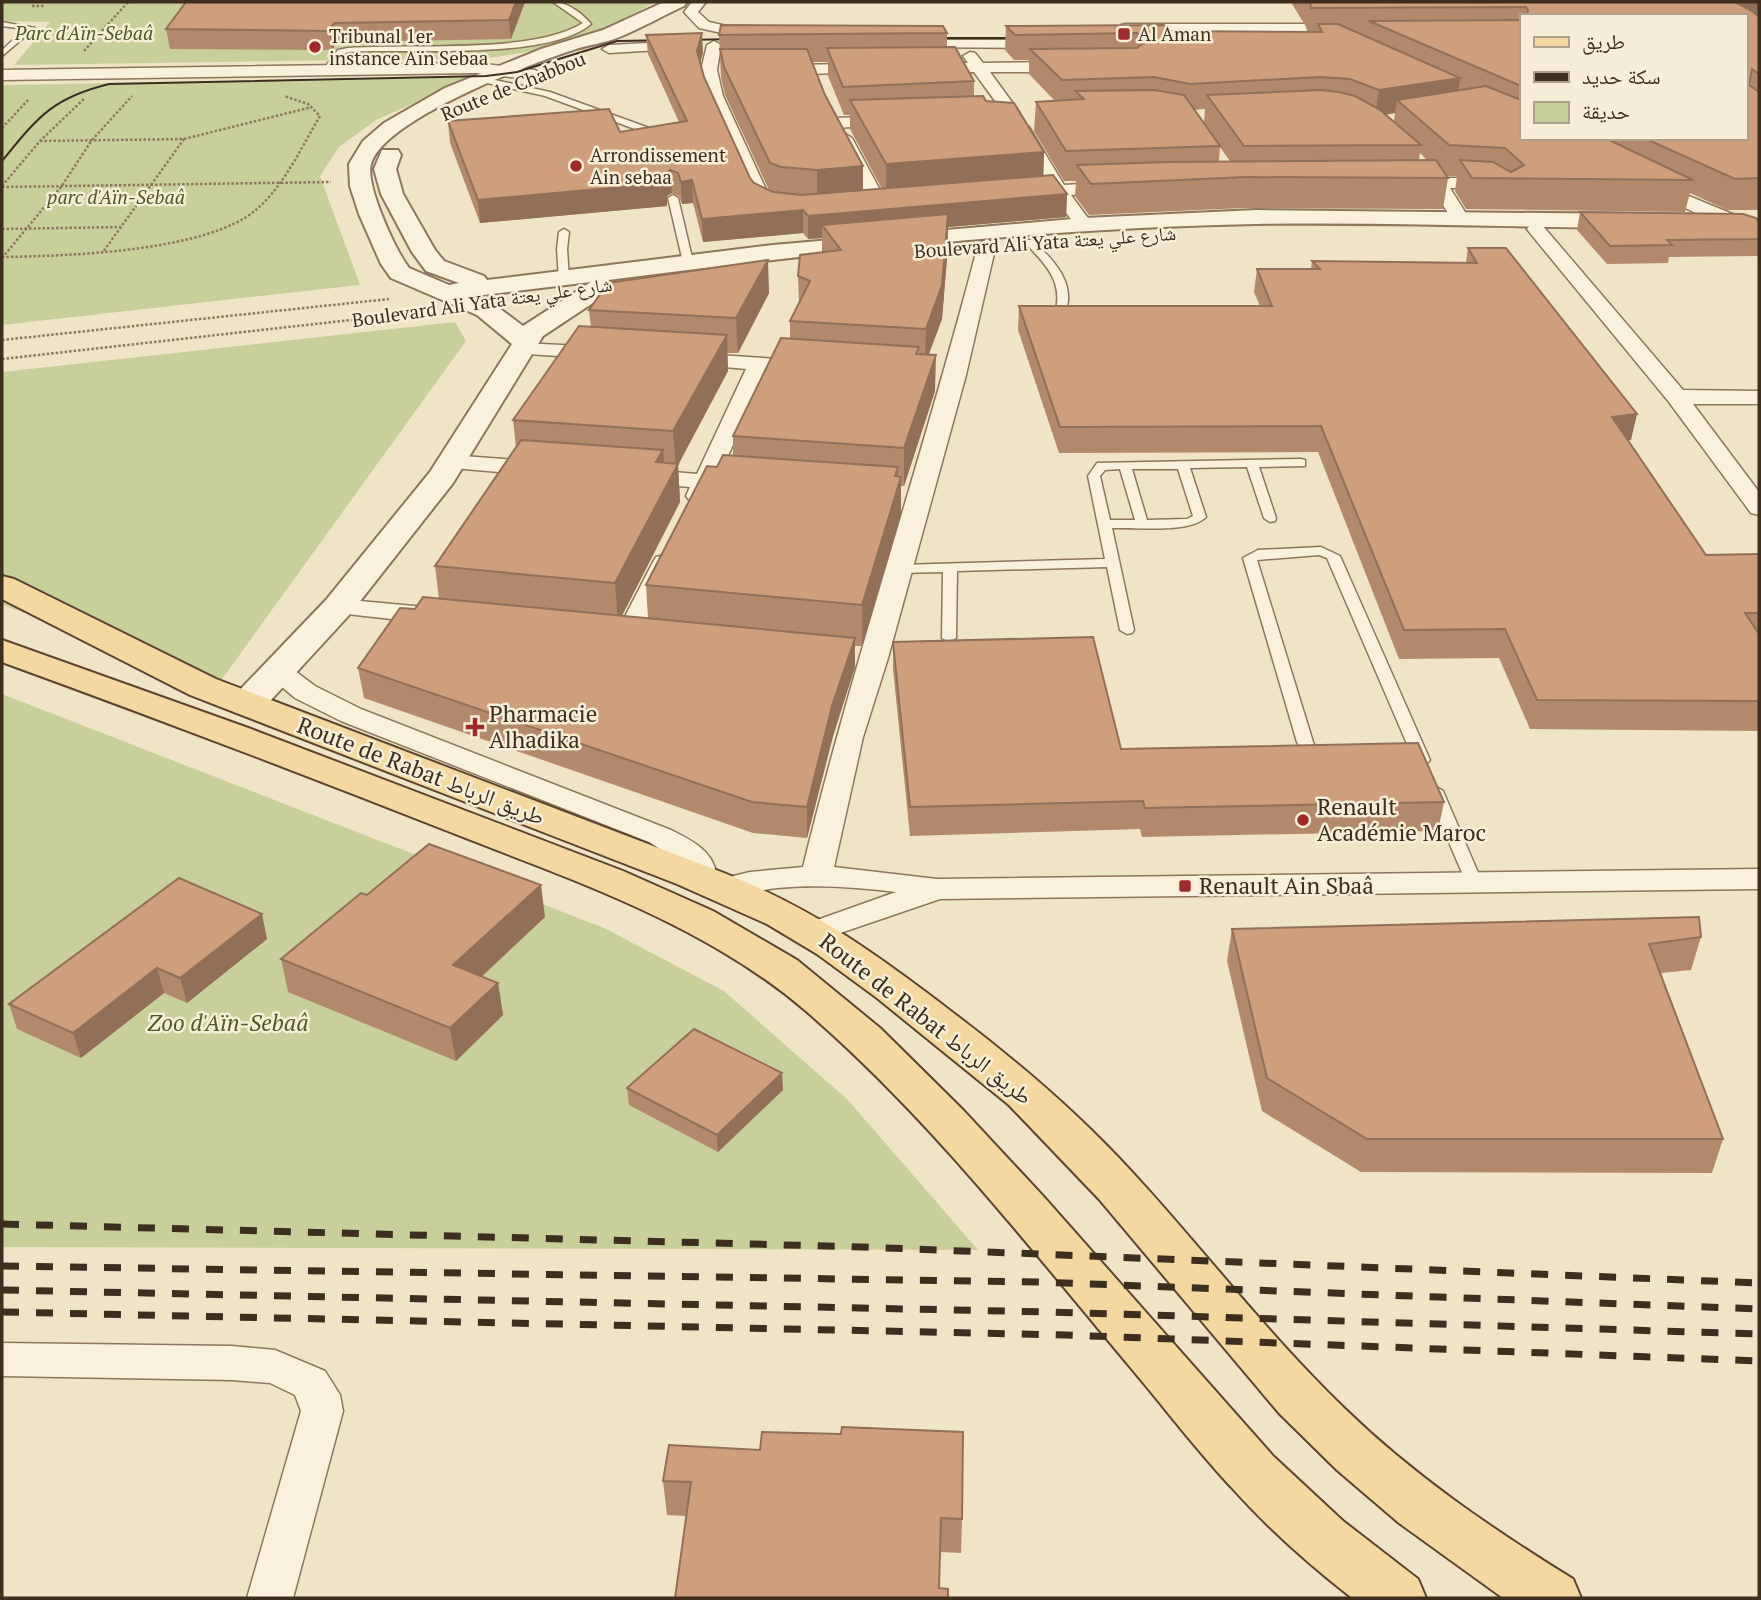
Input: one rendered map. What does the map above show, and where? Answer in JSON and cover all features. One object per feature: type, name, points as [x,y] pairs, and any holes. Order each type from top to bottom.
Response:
[{"type":"main road","name":"Route de Rabat طريق الرباط","points":[[2,586],[203,687],[235,717],[673,910],[744,947],[788,975],[873,1047],[926,1100],[1019,1202],[1255,1475],[1397,1598]]},
{"type":"main road","points":[[2,604],[203,687]]},
{"type":"main road","points":[[2,632],[235,717]]},
{"type":"main road","name":"Route de Rabat طريق الرباط","points":[[2,650],[235,717],[713,884],[814,932],[883,980],[991,1065],[1051,1118],[1102,1170],[1299,1398],[1358,1455],[1435,1518],[1552,1598]]},
{"type":"street","points":[[611,41],[678,2]]},
{"type":"street","points":[[699,2],[691,12],[695,20],[711,28],[741,36]]},
{"type":"street","name":"Route de Chabbou","points":[[526,340],[509,326],[486,296],[435,265],[424,252],[392,194],[386,164],[398,144],[418,127],[505,77],[646,32],[699,2]]},
{"type":"street","points":[[1286,10],[1297,28]]},
{"type":"street","points":[[1115,28],[1297,28],[1359,35],[1334,43],[1124,43]]},
{"type":"street","points":[[1051,29],[900,38],[962,44],[1060,44]]},
{"type":"street","points":[[646,32],[741,36]]},
{"type":"street","points":[[611,41],[714,44],[741,36]]},
{"type":"street","name":"Route de Chabbou","points":[[360,180],[363,158],[387,131],[415,112],[481,79],[536,75],[611,41]]},
{"type":"street","points":[[714,44],[715,96],[762,199],[780,208],[802,210]]},
{"type":"street","points":[[962,44],[1084,225]]},
{"type":"street","points":[[916,68],[1083,67]]},
{"type":"street","points":[[815,69],[823,91]]},
{"type":"street","points":[[757,70],[878,69]]},
{"type":"street","points":[[2,75],[327,70],[505,77]]},
{"type":"street","points":[[856,205],[885,203],[834,118],[906,120]]},
{"type":"street","points":[[1413,162],[1438,183],[1461,220]]},
{"type":"street","points":[[1629,175],[1730,221],[1759,231]]},
{"type":"street","points":[[360,180],[393,264],[400,273],[443,293]]},
{"type":"street","points":[[1392,183],[1483,183],[1497,188],[1524,213],[1677,397],[1759,508]]},
{"type":"street","points":[[1003,194],[1138,186]]},
{"type":"street","name":"Boulevard Ali Yata شارع علي يعتة","points":[[486,296],[564,279],[688,262],[1084,225],[1255,218],[1461,220],[1524,213]]},
{"type":"street","name":"Boulevard Ali Yata شارع علي يعتة","points":[[443,293],[520,299],[786,264],[987,245],[1524,213],[1661,224],[1759,222]]},
{"type":"street","points":[[1696,231],[1759,231]]},
{"type":"street","points":[[816,876],[849,737],[875,658],[955,375],[987,245]]},
{"type":"street","points":[[526,340],[603,286]]},
{"type":"street","points":[[235,717],[338,607],[442,477],[501,386],[526,340],[531,312],[520,299]]},
{"type":"street","points":[[526,340],[616,354]]},
{"type":"street","points":[[668,357],[823,368]]},
{"type":"street","points":[[690,512],[759,364]]},
{"type":"street","points":[[928,374],[955,375]]},
{"type":"street","points":[[1677,397],[1759,397]]},
{"type":"street","points":[[450,462],[568,471]]},
{"type":"street","points":[[623,475],[759,485]]},
{"type":"street","points":[[893,495],[920,498]]},
{"type":"street","points":[[629,634],[674,543]]},
{"type":"street","points":[[338,607],[454,618]]},
{"type":"street","points":[[603,631],[657,636]]},
{"type":"street","points":[[847,655],[875,658]]},
{"type":"street","points":[[277,671],[305,692],[351,715],[660,836],[694,855],[713,884],[775,877],[816,876],[879,879],[937,889],[1759,879]]},
{"type":"street","points":[[814,932],[937,889]]},
{"type":"street","points":[[2,1359],[232,1363],[275,1367],[310,1382],[319,1395],[322,1412],[270,1598]]},
{"type":"lane","points":[[327,70],[341,52],[348,50],[529,43],[581,31],[587,24],[582,18],[556,2]]},
{"type":"lane","points":[[2,24],[31,28],[2,54]]},
{"type":"lane","points":[[505,77],[646,130],[648,133],[643,140]]},
{"type":"lane","points":[[673,198],[688,262]]},
{"type":"lane","points":[[564,232],[564,279]]},
{"type":"lane","points":[[1029,242],[1055,270],[1062,283],[1065,302],[1060,313]]},
{"type":"lane","points":[[1127,630],[1094,476],[1101,466],[1301,463]]},
{"type":"lane","points":[[1252,464],[1270,519]]},
{"type":"lane","points":[[1104,524],[1190,523],[1200,517],[1183,465]]},
{"type":"lane","points":[[1125,466],[1142,523]]},
{"type":"lane","points":[[1341,756],[1310,751],[1305,742],[1250,558],[1258,554],[1321,551],[1333,556],[1413,755],[1475,882]]},
{"type":"lane","points":[[900,569],[1113,563]]},
{"type":"lane","points":[[949,638],[950,567]]},
{"type":"path","points":[[83,53],[128,2]]},
{"type":"path","points":[[2,258],[61,187],[92,140],[132,95],[134,87]]},
{"type":"path","points":[[121,96],[132,95]]},
{"type":"path","points":[[2,258],[134,250],[186,240],[226,226],[256,211],[279,184],[320,116],[312,107],[281,95]]},
{"type":"path","points":[[2,128],[30,98]]},
{"type":"path","points":[[40,141],[184,139],[312,107]]},
{"type":"path","points":[[102,253],[154,185],[184,139]]},
{"type":"path","points":[[2,187],[279,184],[360,180]]},
{"type":"path","points":[[2,229],[122,228]]},
{"type":"path","name":"Boulevard Ali Yata شارع علي يعتة","points":[[2,340],[443,293]]},
{"type":"path","name":"Boulevard Ali Yata شارع علي يعتة","points":[[2,359],[486,296]]},
{"type":"green space","name":"Parc d'Aïn-Sebaâ","points":[[2,2],[655,2],[601,31],[551,48],[490,58],[14,65],[50,22],[2,21]]},
{"type":"green space","name":"parc d'Aïn-Sebaâ","points":[[474,77],[376,120],[339,147],[320,176],[360,285],[2,325],[2,85]]},
{"type":"green space","points":[[455,322],[466,341],[220,682],[2,605],[2,372]]},
{"type":"green space","name":"Zoo d'Aïn-Sebaâ","points":[[2,694],[604,928],[724,991],[848,1100],[978,1250],[2,1247]]},
{"type":"building","points":[[186,2],[516,2],[509,20],[334,23],[329,31],[166,29]]},
{"type":"building","points":[[1310,2],[1735,2],[1759,17],[1759,74],[1752,69],[1749,85],[1759,92],[1759,178],[1735,179],[1648,140],[1747,140],[1747,14],[1527,14],[1526,7],[1311,8]]},
{"type":"building","points":[[1520,20],[1520,86],[1369,21]]},
{"type":"building","points":[[1318,24],[1338,24],[1460,78],[1379,90],[1350,79],[1321,77],[1190,84],[1154,77],[1062,80],[1030,49],[1137,48],[1147,40],[1137,33],[1015,35],[1006,26],[1164,25],[1169,31],[1322,32]]},
{"type":"building","points":[[721,25],[943,26],[947,33],[719,35]]},
{"type":"building","points":[[702,33],[697,51],[704,77],[750,178],[754,183],[773,192],[802,195],[1053,175],[1067,194],[808,216],[803,210],[702,219],[692,180],[681,182],[678,173],[670,170],[664,175],[666,183],[478,200],[448,121],[609,109],[620,132],[687,121],[646,35]]},
{"type":"building","points":[[955,47],[974,81],[843,87],[827,48]]},
{"type":"building","points":[[720,49],[807,49],[825,95],[863,166],[817,170],[781,167],[770,163],[724,67]]},
{"type":"building","points":[[1486,86],[1520,100],[1520,140],[1609,140],[1693,180],[1472,178],[1460,160],[1493,162],[1511,172],[1524,165],[1505,148],[1449,145],[1397,100]]},
{"type":"building","points":[[1154,90],[1184,95],[1220,146],[1066,151],[1036,102],[1084,99],[1075,91]]},
{"type":"building","points":[[1321,90],[1355,96],[1379,109],[1421,145],[1244,146],[1207,95]]},
{"type":"building","points":[[983,96],[986,101],[1014,103],[1044,152],[886,164],[850,100]]},
{"type":"building","points":[[1436,160],[1448,178],[1246,177],[1091,184],[1077,165],[1168,162]]},
{"type":"building","points":[[1580,212],[1743,214],[1756,218],[1759,222],[1759,239],[1667,240],[1672,245],[1610,246]]},
{"type":"building","points":[[948,214],[942,285],[926,329],[790,321],[810,281],[798,276],[800,255],[841,250],[822,225]]},
{"type":"building","points":[[1468,248],[1506,248],[1637,414],[1612,417],[1706,555],[1759,554],[1759,613],[1745,613],[1759,634],[1759,701],[1537,700],[1505,629],[1404,630],[1321,426],[1060,427],[1019,306],[1272,306],[1257,269],[1320,269],[1312,261],[1477,263]]},
{"type":"building","points":[[768,260],[736,318],[589,310],[608,283]]},
{"type":"building","points":[[579,326],[727,335],[673,431],[513,420]]},
{"type":"building","points":[[781,338],[919,347],[916,354],[936,355],[904,448],[733,436]]},
{"type":"building","points":[[521,440],[663,450],[656,462],[678,464],[615,583],[435,566]]},
{"type":"building","points":[[723,455],[898,467],[895,476],[901,477],[862,605],[646,585],[707,466],[717,467]]},
{"type":"building","points":[[423,597],[855,638],[832,706],[807,807],[752,802],[358,668],[400,608],[415,609]]},
{"type":"building","points":[[1093,637],[1121,749],[1418,743],[1444,802],[1145,808],[1143,801],[910,807],[893,642]]},
{"type":"building","points":[[429,844],[541,885],[453,965],[498,983],[450,1028],[281,959],[361,893],[367,895]]},
{"type":"building","points":[[179,878],[262,914],[180,978],[157,968],[73,1033],[9,1004]]},
{"type":"building","points":[[1699,917],[1701,937],[1649,944],[1723,1139],[1367,1139],[1267,1078],[1232,929]]},
{"type":"building","points":[[694,1029],[782,1073],[717,1135],[627,1088]]},
{"type":"building","points":[[842,1427],[963,1432],[962,1519],[941,1518],[939,1588],[948,1589],[948,1598],[675,1598],[691,1482],[663,1481],[669,1445],[760,1450],[762,1432],[841,1434]]},
{"type":"tram line","points":[[929,38],[1024,38]]},
{"type":"tram line","points":[[2,161],[48,111],[73,96],[109,84],[486,76],[517,72],[617,41],[740,39]]},
{"type":"railway","points":[[2,1224],[863,1247],[1759,1283]]},
{"type":"railway","points":[[2,1266],[1037,1282],[1759,1309]]},
{"type":"railway","points":[[2,1290],[1051,1312],[1759,1334]]},
{"type":"railway","points":[[2,1312],[1066,1335],[1759,1361]]},
{"type":"place","name":"Al Aman","points":[[1124,34]]},
{"type":"place","name":"Tribunal 1er instance Aïn Sebaa","points":[[315,47]]},
{"type":"place","name":"Arrondissement Ain sebaa","points":[[576,166]]},
{"type":"place","name":"Pharmacie Alhadika","points":[[475,727]]},
{"type":"place","name":"Renault Académie Maroc","points":[[1303,820]]},
{"type":"place","name":"Renault Ain Sbaâ","points":[[1185,886]]}]
